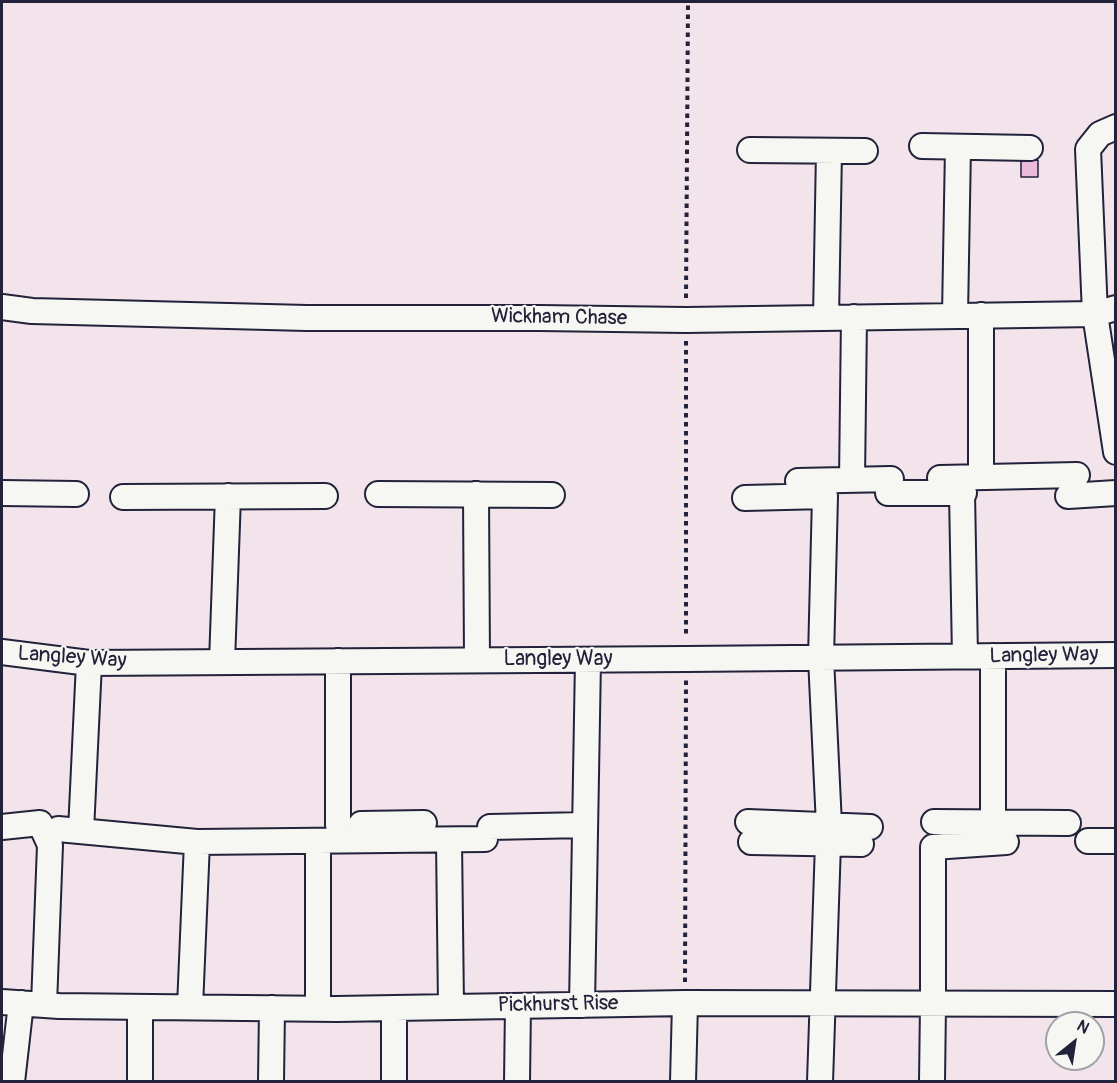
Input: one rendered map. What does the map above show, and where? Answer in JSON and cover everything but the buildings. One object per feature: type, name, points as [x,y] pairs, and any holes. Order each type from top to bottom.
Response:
[{"type":"street","points":[[1116,127],[1100,134],[1088,149],[1105,311],[1116,452]]},
{"type":"street","points":[[922,146],[1030,148]]},
{"type":"street","points":[[955,315],[958,147]]},
{"type":"street","points":[[750,150],[865,152]]},
{"type":"street","points":[[826,318],[829,151]]},
{"type":"street","name":"Wickham Chase","points":[[2,307],[32,311],[307,318],[686,320],[1105,311]]},
{"type":"street","points":[[981,315],[981,477]]},
{"type":"street","points":[[852,480],[854,317]]},
{"type":"street","points":[[940,478],[981,477],[1116,493]]},
{"type":"street","points":[[771,481],[852,480],[890,486],[962,492],[1019,492]]},
{"type":"street","points":[[962,492],[965,656]]},
{"type":"street","points":[[2,493],[76,494]]},
{"type":"street","points":[[378,494],[552,495]]},
{"type":"street","points":[[476,495],[477,660]]},
{"type":"street","points":[[222,662],[228,496]]},
{"type":"street","points":[[123,497],[325,496]]},
{"type":"street","points":[[746,498],[825,496],[821,658],[828,834],[820,1082]]},
{"type":"street","name":"Langley Way","points":[[2,652],[89,663],[1116,655]]},
{"type":"street","points":[[993,656],[999,832]]},
{"type":"street","points":[[582,1005],[588,660]]},
{"type":"street","points":[[338,661],[338,825]]},
{"type":"street","points":[[89,663],[70,830],[197,842],[449,840],[488,833],[585,825]]},
{"type":"street","points":[[239,827],[424,822]]},
{"type":"street","points":[[934,822],[999,832]]},
{"type":"street","points":[[2,827],[40,823],[50,845],[22,1003],[12,1082]]},
{"type":"street","points":[[932,1082],[933,847],[999,832],[1068,823]]},
{"type":"street","points":[[750,832],[865,835]]},
{"type":"street","points":[[449,840],[451,1007]]},
{"type":"street","points":[[318,841],[318,1008]]},
{"type":"street","points":[[1088,841],[1116,841]]},
{"type":"street","points":[[190,1007],[197,842]]},
{"type":"street","name":"Pickhurst Rise","points":[[22,1003],[272,1008],[685,1003],[1116,1004]]},
{"type":"street","points":[[683,1082],[685,1003]]},
{"type":"street","points":[[517,1082],[518,1006]]},
{"type":"street","points":[[140,1007],[140,1082]]},
{"type":"street","points":[[271,1082],[272,1008]]},
{"type":"street","points":[[394,1008],[394,1082]]},
{"type":"path","points":[[685,1003],[688,2]]}]
